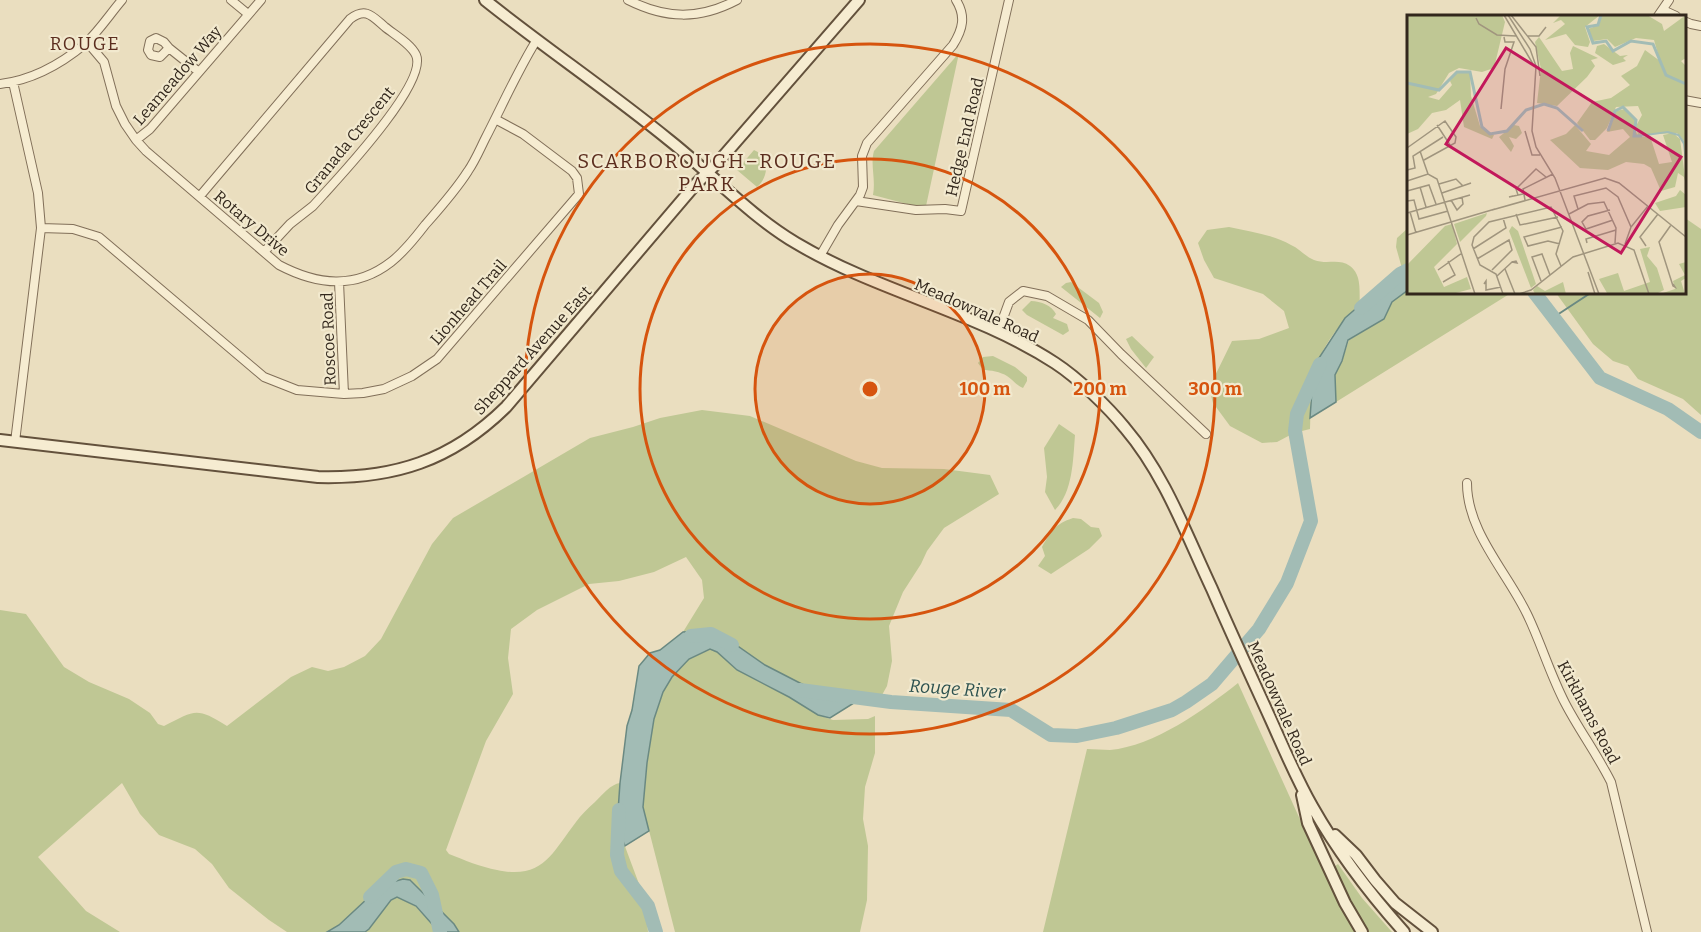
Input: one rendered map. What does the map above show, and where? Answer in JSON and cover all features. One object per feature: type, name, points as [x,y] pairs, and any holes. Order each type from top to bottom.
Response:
[{"type":"main road","name":"Meadowvale Road","points":[[485,0],[536,41],[656,129],[720,185],[778,231],[820,256],[855,273],[998,332],[1058,364],[1096,397],[1126,428],[1163,484],[1298,780],[1322,822],[1365,887],[1404,932]]},
{"type":"main road","name":"Sheppard Avenue East","points":[[0,440],[318,477],[357,476],[394,471],[417,465],[455,448],[506,407],[707,172],[859,0]]},
{"type":"main road","points":[[1298,780],[1308,823],[1345,903],[1362,932]]},
{"type":"main road","points":[[1322,822],[1356,855],[1395,903],[1432,932]]},
{"type":"street","points":[[0,84],[44,71],[66,58],[87,42],[122,0]]},
{"type":"street","points":[[231,0],[248,14]]},
{"type":"street","name":"Leameadow Way","points":[[136,140],[150,129],[261,0]]},
{"type":"street","points":[[628,0],[652,10],[676,15],[705,12],[721,8],[737,0]]},
{"type":"street","points":[[820,256],[863,187],[862,156],[867,143],[959,36],[963,24],[961,9],[956,0]]},
{"type":"street","name":"Hedge End Road","points":[[856,201],[916,210],[961,211],[1009,0]]},
{"type":"street","points":[[1660,13],[1669,0]]},
{"type":"street","name":"Granada Crescent","points":[[200,196],[350,19],[358,13],[369,14],[406,44],[417,56],[417,67],[392,115],[313,206],[290,224],[264,252]]},
{"type":"street","points":[[1686,22],[1701,26]]},
{"type":"street","name":"Rotary Drive","points":[[87,42],[104,62],[116,106],[124,124],[146,151],[279,265],[296,274],[316,280],[339,282],[372,273],[391,262],[406,248],[469,171],[536,41]]},
{"type":"street","points":[[169,48],[199,72]]},
{"type":"street","points":[[13,82],[38,193],[41,228],[15,442]]},
{"type":"street","points":[[1686,100],[1701,103]]},
{"type":"street","name":"Lionhead Trail","points":[[41,228],[73,229],[99,237],[264,377],[297,390],[344,394],[384,389],[412,376],[437,359],[579,194],[577,178],[572,171],[523,134],[495,119]]},
{"type":"street","name":"Roscoe Road","points":[[339,282],[344,394]]},
{"type":"street","points":[[998,332],[1009,302],[1023,291],[1047,296],[1088,320],[1206,434]]},
{"type":"street","name":"Kirkhams Road","points":[[1467,483],[1467,499],[1483,538],[1527,614],[1564,702],[1611,782],[1647,932]]},
{"type":"green space","points":[[959,53],[926,206],[911,205],[873,195],[874,151]]},
{"type":"green space","points":[[754,150],[763,157],[766,167],[764,178],[757,187],[737,170]]},
{"type":"green space","points":[[1686,219],[1701,229],[1701,415],[1683,399],[1638,379],[1628,366],[1613,361],[1593,344],[1557,294],[1686,294]]},
{"type":"green space","points":[[1229,227],[1276,238],[1314,260],[1346,264],[1354,270],[1358,279],[1360,305],[1332,336],[1321,354],[1314,373],[1311,387],[1310,429],[1294,433],[1277,442],[1262,443],[1230,426],[1213,403],[1209,388],[1232,341],[1259,339],[1289,328],[1284,311],[1263,294],[1214,278],[1198,243],[1207,230]]},
{"type":"green space","points":[[1407,229],[1407,269],[1403,272],[1396,247],[1397,238]]},
{"type":"green space","points":[[1071,282],[1099,303],[1103,312],[1100,318],[1061,287]]},
{"type":"green space","points":[[1407,291],[1407,294],[1509,294],[1336,402],[1335,375],[1349,340],[1384,319],[1392,302]]},
{"type":"green space","points":[[1031,301],[1049,306],[1056,314],[1053,318],[1067,324],[1069,331],[1063,335],[1027,315],[1022,310]]},
{"type":"green space","points":[[1132,336],[1154,357],[1146,368],[1126,339]]},
{"type":"green space","points":[[993,356],[1015,367],[1027,377],[1023,388],[1005,375],[983,370],[978,363],[983,357]]},
{"type":"green space","points":[[702,410],[750,416],[856,461],[882,468],[944,469],[990,475],[999,494],[944,528],[927,551],[903,592],[889,626],[892,661],[887,686],[882,695],[835,700],[765,665],[729,640],[698,631],[683,632],[704,598],[702,580],[686,557],[654,572],[619,581],[589,584],[537,610],[511,629],[508,658],[513,694],[486,741],[446,850],[449,854],[461,859],[497,870],[513,872],[536,867],[553,853],[587,809],[610,788],[620,783],[617,825],[645,900],[648,932],[459,932],[411,880],[404,879],[382,885],[339,925],[327,932],[287,932],[229,888],[212,864],[195,849],[159,835],[140,814],[122,783],[38,857],[86,911],[120,932],[0,932],[0,610],[26,614],[64,667],[89,682],[129,699],[150,713],[158,724],[164,726],[189,714],[201,713],[227,726],[291,677],[312,667],[328,671],[344,667],[365,656],[381,639],[432,544],[453,518],[590,438],[660,418]]},
{"type":"green space","points":[[1059,424],[1075,435],[1069,485],[1061,503],[1055,510],[1045,492],[1047,477],[1044,448]]},
{"type":"green space","points":[[1073,518],[1081,519],[1091,527],[1099,528],[1102,536],[1089,549],[1051,574],[1038,566],[1045,556],[1042,547],[1054,529]]},
{"type":"green space","points":[[711,649],[737,670],[818,715],[833,720],[868,719],[875,716],[875,753],[865,787],[863,819],[868,846],[867,900],[860,932],[675,932],[643,807],[647,763],[654,719],[663,691],[672,677],[689,659]]},
{"type":"green space","points":[[1238,683],[1318,859],[1356,932],[1043,932],[1087,749],[1110,750],[1144,742],[1194,715]]},
{"type":"green space","points":[[1338,864],[1362,898],[1392,932],[1369,932],[1334,867]]},
{"type":"green space","points":[[397,897],[415,906],[439,932],[365,932],[391,900]]},
{"type":"water","points":[[1407,269],[1407,291],[1392,302],[1384,319],[1348,340],[1335,375],[1336,402],[1310,418],[1313,376],[1317,361],[1345,318],[1382,291]]},
{"type":"water","points":[[698,631],[729,640],[765,665],[829,698],[835,700],[865,696],[830,718],[818,715],[737,670],[717,652],[710,649],[689,659],[672,677],[663,692],[654,719],[643,807],[649,831],[625,846],[617,825],[620,783],[627,726],[639,666],[650,653],[660,650],[683,632]]},
{"type":"water","points":[[403,879],[410,880],[454,924],[459,932],[439,932],[416,906],[397,897],[391,900],[365,932],[327,932],[339,925],[382,885]]},
{"type":"waterway","name":"Rouge River","points":[[1361,308],[1407,270]]},
{"type":"waterway","name":"Rouge River","points":[[1536,294],[1600,378],[1668,409],[1701,432]]},
{"type":"waterway","points":[[1554,317],[1589,294]]},
{"type":"waterway","name":"Rouge River","points":[[800,690],[891,702],[1011,710],[1051,735],[1077,736],[1116,728],[1172,710],[1186,702],[1212,684],[1259,629],[1287,583],[1311,521],[1295,431],[1297,414],[1320,364]]},
{"type":"waterway","name":"Rouge River","points":[[691,636],[711,634],[732,645]]},
{"type":"waterway","name":"Rouge River","points":[[619,810],[617,855],[621,871],[648,906],[656,932]]},
{"type":"waterway","name":"Rouge River","points":[[370,897],[396,872],[406,869],[421,873],[432,895],[440,932]]},
{"type":"district","name":"ROUGE","points":[[85,44]]},
{"type":"district","name":"SCARBOROUGH–ROUGE PARK","points":[[707,172]]}]
